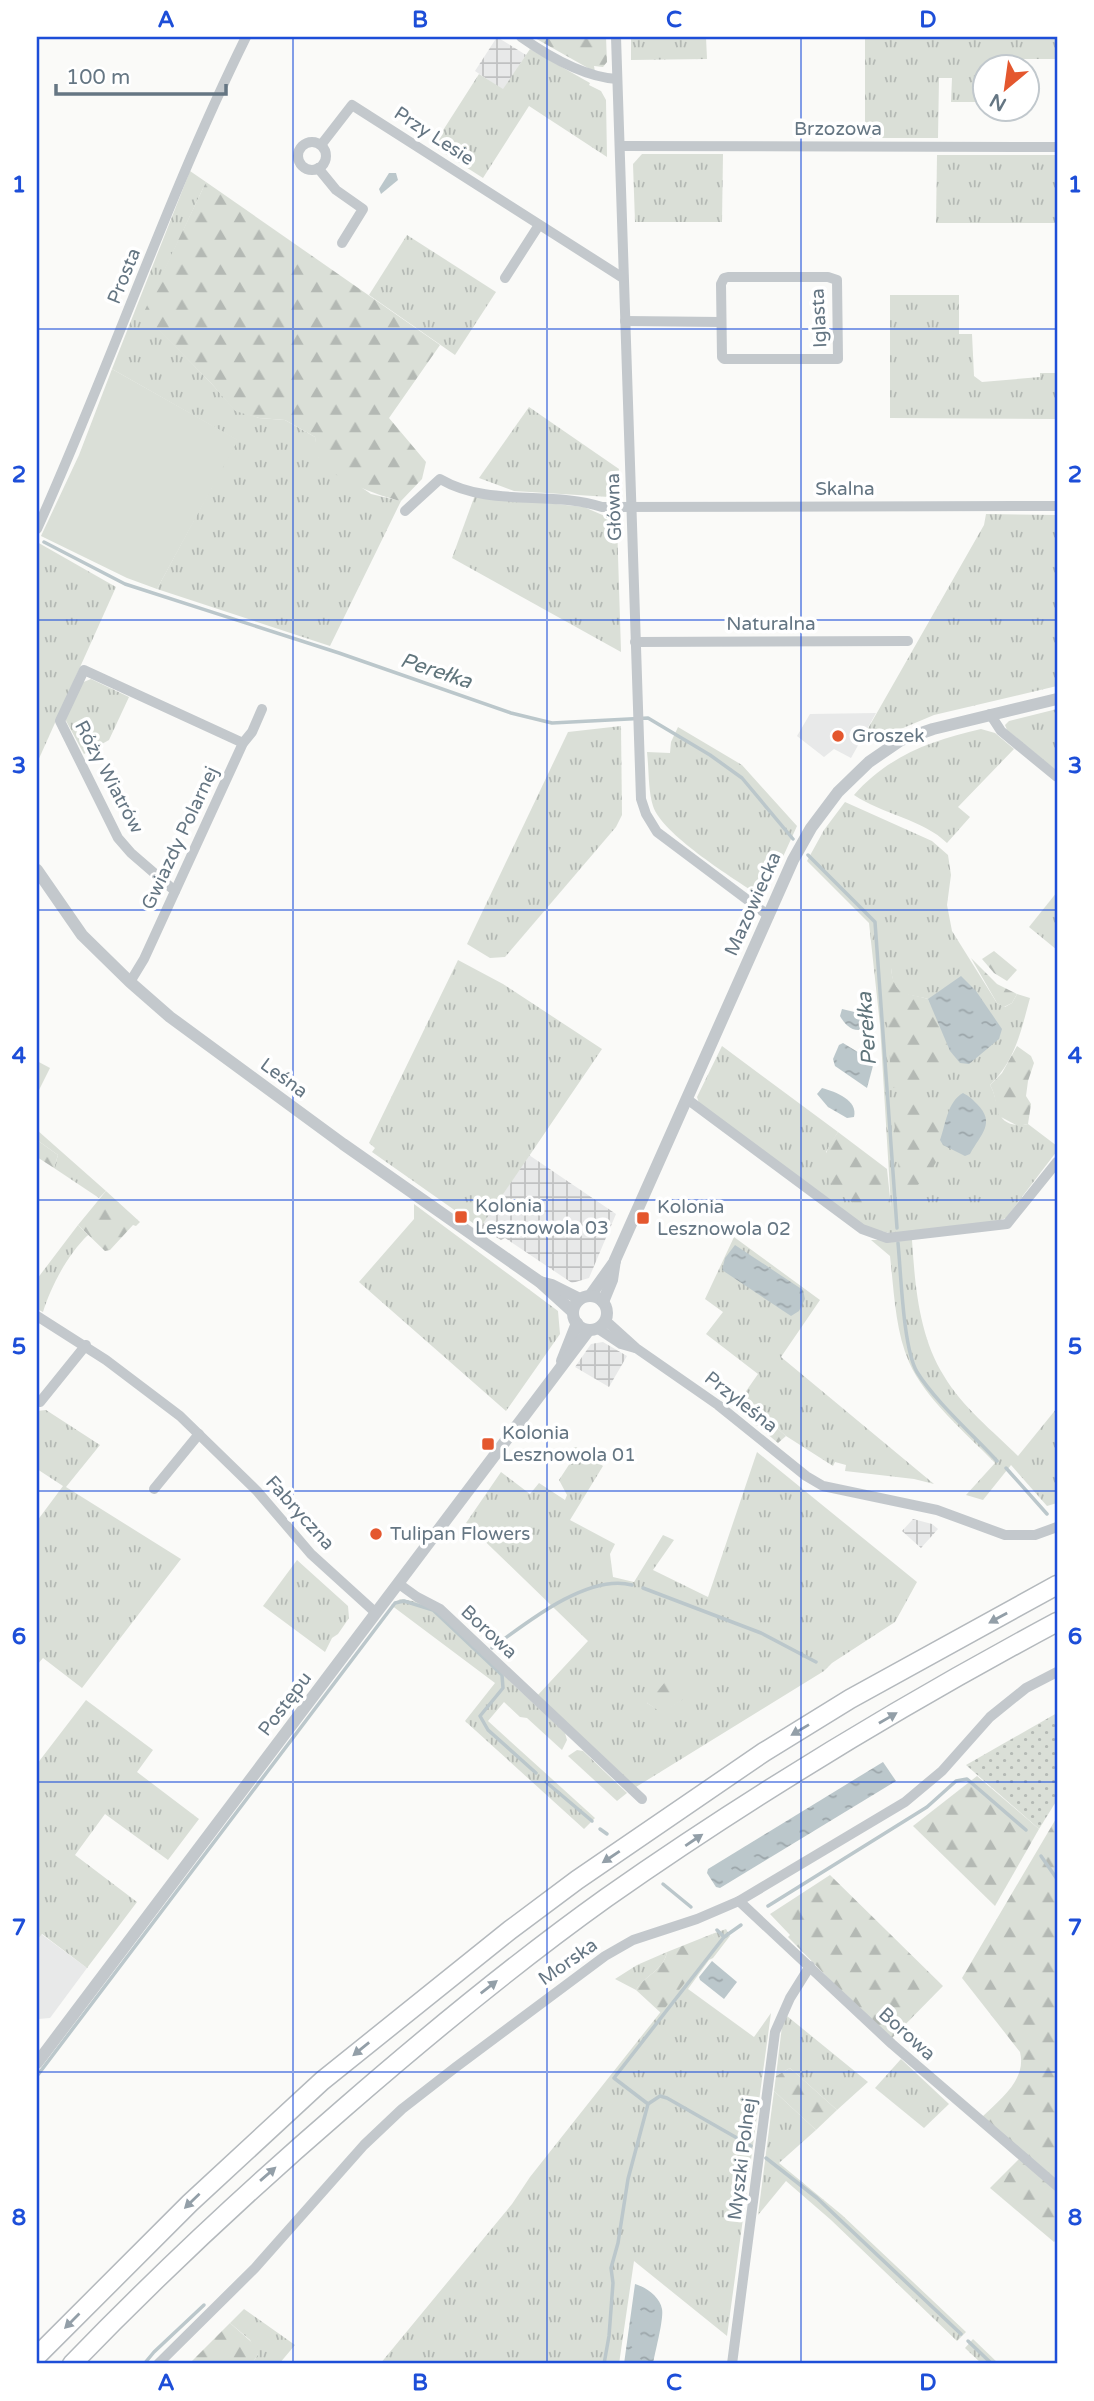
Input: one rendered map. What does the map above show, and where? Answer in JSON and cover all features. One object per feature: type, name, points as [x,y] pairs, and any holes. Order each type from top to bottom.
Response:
[{"type":"highway","points":[[37,2356],[190,2203],[323,2081],[521,1922],[577,1880],[764,1752],[849,1699],[1057,1584]]},
{"type":"highway","points":[[72,2364],[139,2295],[260,2181],[422,2040],[533,1953],[607,1898],[799,1771],[947,1683],[1057,1622]]},
{"type":"street","name":"Prosta","points":[[37,529],[74,448],[190,158],[246,37]]},
{"type":"street","points":[[521,37],[584,72],[617,79]]},
{"type":"street","name":"Główna","points":[[616,37],[641,799],[653,827],[664,838],[769,916]]},
{"type":"street","name":"Przy Lesie","points":[[321,145],[352,104],[623,278]]},
{"type":"street","name":"Przy Lesie","points":[[309,143],[321,145],[325,150],[326,160],[318,169],[306,168],[300,161],[299,152],[309,143]]},
{"type":"street","name":"Brzozowa","points":[[620,146],[1057,147]]},
{"type":"street","points":[[318,169],[335,190],[362,209],[342,243]]},
{"type":"street","points":[[505,278],[539,225]]},
{"type":"street","name":"Iglasta","points":[[728,276],[828,277],[837,280],[839,356],[835,360],[724,359],[720,322],[721,284],[728,276]]},
{"type":"street","points":[[625,321],[720,322]]},
{"type":"street","points":[[405,511],[440,479],[501,497],[556,499],[587,502],[602,507],[632,508]]},
{"type":"street","name":"Skalna","points":[[632,508],[1057,506]]},
{"type":"street","name":"Naturalna","points":[[635,642],[908,641]]},
{"type":"street","name":"Róży Wiatrów","points":[[175,891],[131,853],[118,838],[60,721],[84,670],[243,743]]},
{"type":"street","name":"Mazowiecka","points":[[575,1317],[585,1297],[615,1260],[801,844],[824,809],[869,762],[901,740],[990,714],[1057,699]]},
{"type":"street","name":"Gwiazdy Polarnej","points":[[130,982],[144,959],[243,743],[252,732],[262,709]]},
{"type":"street","points":[[990,714],[1001,731],[1057,777]]},
{"type":"street","name":"Leśna","points":[[38,876],[82,935],[170,1017],[238,1069],[540,1282],[575,1317],[597,1326]]},
{"type":"street","points":[[687,1099],[862,1229],[887,1238],[1007,1224],[1057,1161]]},
{"type":"street","name":"Mazowiecka","points":[[603,1302],[612,1280],[615,1260]]},
{"type":"street","name":"Leśna","points":[[540,1282],[585,1297],[597,1297],[603,1302]]},
{"type":"street","points":[[597,1326],[607,1310],[603,1302]]},
{"type":"street","name":"Fabryczna","points":[[37,1316],[86,1345],[160,1399],[257,1491],[311,1554],[376,1613]]},
{"type":"street","name":"Postępu","points":[[561,1365],[575,1317]]},
{"type":"street","name":"Postępu","points":[[37,2063],[561,1365],[597,1326]]},
{"type":"street","name":"Przyleśna","points":[[597,1326],[621,1344],[636,1348],[711,1400],[806,1476],[823,1486],[929,1508],[1005,1535],[1035,1535],[1055,1528]]},
{"type":"street","points":[[40,1402],[86,1345]]},
{"type":"street","points":[[154,1489],[199,1434]]},
{"type":"street","name":"Borowa","points":[[399,1584],[417,1598],[440,1609],[642,1799]]},
{"type":"street","name":"Morska","points":[[158,2364],[255,2268],[343,2167],[402,2109],[593,1963],[633,1940],[697,1919],[739,1901],[918,1793],[990,1717],[1026,1688],[1057,1672]]},
{"type":"street","name":"Borowa","points":[[739,1901],[899,2051],[1057,2186]]},
{"type":"street","name":"Myszki Polnej","points":[[732,2364],[775,2032],[790,1998],[810,1966]]},
{"type":"shaded area","points":[[497,37],[526,55],[503,90],[475,71]]},
{"type":"shaded area","points":[[876,713],[851,758],[834,749],[824,757],[797,736],[810,714]]},
{"type":"shaded area","points":[[529,1155],[616,1214],[589,1278],[572,1283],[505,1238],[501,1240],[480,1228]]},
{"type":"shaded area","points":[[603,1342],[627,1356],[609,1387],[575,1367],[591,1344]]},
{"type":"shaded area","points":[[913,1519],[932,1524],[938,1529],[921,1548],[902,1531]]},
{"type":"shaded area","points":[[41,1934],[87,1968],[50,2018],[38,2019],[37,1940]]},
{"type":"green space","points":[[533,37],[606,37],[607,62],[603,67],[594,66],[595,72]]},
{"type":"green space","points":[[631,37],[706,37],[707,59],[631,60]]},
{"type":"green space","points":[[865,37],[1057,37],[1057,59],[1042,59],[1042,52],[972,52],[972,102],[951,102],[952,78],[939,78],[938,138],[865,138]]},
{"type":"green space","points":[[530,49],[601,91],[606,100],[607,157],[529,106],[483,178],[433,146],[479,74],[503,89]]},
{"type":"green space","points":[[642,154],[723,154],[722,222],[635,222],[633,164]]},
{"type":"green space","points":[[937,155],[1057,155],[1057,223],[936,223]]},
{"type":"green space","points":[[190,171],[206,182],[144,314],[235,410],[259,418],[285,420],[315,437],[319,458],[371,494],[401,501],[330,646],[157,589],[237,440],[112,369]]},
{"type":"green space","points":[[206,182],[440,345],[389,418],[426,462],[422,479],[401,501],[344,480],[319,459],[315,437],[285,420],[259,418],[235,411],[143,314]]},
{"type":"green space","points":[[407,235],[496,292],[455,355],[369,295]]},
{"type":"green space","points":[[890,295],[959,295],[959,334],[972,334],[974,376],[982,382],[1057,373],[1057,419],[890,418]]},
{"type":"green space","points":[[112,369],[238,440],[157,589],[127,578],[41,536],[79,455]]},
{"type":"green space","points":[[529,407],[619,469],[617,490],[609,497],[514,491],[479,478]]},
{"type":"green space","points":[[475,495],[584,507],[617,524],[621,652],[452,558]]},
{"type":"green space","points":[[986,514],[1057,515],[1057,686],[934,715],[877,739],[866,732],[984,525]]},
{"type":"green space","points":[[37,542],[116,587],[37,763]]},
{"type":"green space","points":[[91,679],[129,697],[109,740],[84,754],[65,719],[81,683]]},
{"type":"green space","points":[[1057,709],[1057,771],[1007,730],[1005,725],[1009,721]]},
{"type":"green space","points":[[621,726],[622,815],[616,827],[505,957],[490,958],[467,944],[568,732]]},
{"type":"green space","points":[[678,727],[742,765],[797,826],[766,894],[761,896],[755,893],[698,854],[669,829],[653,806],[647,752],[670,753],[671,742]]},
{"type":"green space","points":[[981,729],[995,733],[1014,749],[958,807],[970,817],[947,843],[927,828],[854,795],[881,770],[912,751],[945,738]]},
{"type":"green space","points":[[845,802],[932,841],[948,855],[951,875],[947,905],[952,931],[997,1003],[1005,1007],[1012,1003],[1017,994],[1030,998],[1011,1056],[990,1085],[1003,1119],[1016,1125],[1028,1124],[1057,1146],[1057,1151],[1006,1218],[993,1223],[893,1234],[864,1227],[699,1103],[697,1097],[722,1046],[838,1132],[826,1152],[891,1207],[880,1025],[869,923],[807,861],[824,830]],"holes":[[[883,968],[891,968],[898,990],[928,999],[935,1020],[894,1088]]]},
{"type":"green space","points":[[1057,892],[1057,950],[1029,927]]},
{"type":"green space","points":[[994,951],[1017,970],[1007,981],[994,973],[982,959]]},
{"type":"green space","points":[[971,958],[997,984],[1017,994],[1012,1003],[1004,1007],[997,1003]]},
{"type":"green space","points":[[458,960],[503,984],[602,1049],[480,1228],[372,1152],[375,1148],[369,1143]]},
{"type":"green space","points":[[882,968],[891,968],[895,984],[902,992],[928,999],[950,1051],[934,1075],[893,1088]]},
{"type":"green space","points":[[1017,1046],[1031,1056],[1034,1063],[1026,1096],[1031,1104],[1028,1124],[1018,1126],[999,1116],[990,1085],[1002,1073]]},
{"type":"green space","points":[[37,1061],[50,1068],[37,1094]]},
{"type":"green space","points":[[915,1104],[936,1108],[947,1119],[940,1140],[943,1145],[932,1169],[922,1181],[901,1196],[893,1107]]},
{"type":"green space","points":[[37,1130],[106,1191],[99,1198],[54,1168],[58,1155],[37,1140]]},
{"type":"green space","points":[[838,1132],[887,1169],[891,1207],[871,1208],[859,1205],[842,1195],[829,1180],[825,1162],[828,1149]]},
{"type":"green space","points":[[37,1140],[58,1155],[54,1168],[37,1157]]},
{"type":"green space","points":[[106,1191],[140,1222],[136,1226],[133,1225],[110,1250],[105,1251],[78,1225]]},
{"type":"green space","points":[[414,1204],[558,1311],[560,1334],[506,1411],[359,1282],[414,1219]]},
{"type":"green space","points":[[78,1225],[88,1235],[61,1271],[43,1312],[37,1309],[37,1279]]},
{"type":"green space","points":[[734,1237],[820,1300],[781,1357],[934,1484],[845,1471],[846,1465],[835,1462],[833,1466],[786,1436],[742,1397],[758,1374],[706,1334],[723,1312],[705,1299]]},
{"type":"green space","points":[[871,1240],[912,1240],[920,1310],[936,1361],[960,1398],[1018,1456],[1057,1408],[1057,1503],[1047,1506],[1011,1465],[983,1500],[966,1495],[995,1463],[948,1416],[916,1376],[901,1337],[890,1256]]},
{"type":"green space","points":[[742,1397],[786,1436],[778,1443],[734,1406]]},
{"type":"green space","points":[[46,1410],[100,1445],[66,1487],[181,1559],[82,1688],[43,1658],[37,1665],[37,1521],[63,1486],[37,1469],[37,1411]]},
{"type":"green space","points":[[576,1447],[603,1466],[570,1520],[615,1544],[610,1554],[613,1577],[634,1582],[663,1535],[674,1540],[653,1570],[708,1597],[757,1452],[917,1582],[895,1622],[824,1671],[636,1787],[537,1696],[588,1641],[466,1523],[501,1472],[530,1494],[539,1483],[565,1500],[567,1495],[559,1480],[574,1457],[565,1451]],"holes":[[[690,1688],[681,1700],[662,1712],[647,1703]]]},
{"type":"green space","points":[[297,1560],[348,1606],[349,1618],[332,1638],[325,1652],[263,1606]]},
{"type":"green space","points":[[400,1599],[432,1608],[565,1733],[567,1740],[562,1750],[527,1718],[520,1717],[504,1702],[488,1721],[595,1818],[584,1829],[465,1721],[495,1683],[391,1605]]},
{"type":"green space","points":[[673,1673],[691,1688],[682,1700],[662,1713],[647,1703]]},
{"type":"green space","points":[[86,1700],[153,1750],[137,1772],[199,1819],[168,1860],[105,1814],[75,1855],[137,1902],[87,1968],[42,1934],[37,1940],[37,1764]]},
{"type":"green space","points":[[1057,1713],[1057,1800],[1039,1829],[966,1765]]},
{"type":"green space","points":[[577,1750],[583,1751],[627,1793],[617,1801],[568,1756]]},
{"type":"green space","points":[[977,1776],[1039,1829],[995,1906],[913,1826]]},
{"type":"green space","points":[[1057,1817],[1057,2180],[982,2117],[1016,2080],[1020,2071],[1020,2052],[962,1978]]},
{"type":"green space","points":[[830,1875],[943,1986],[892,2038],[845,1995],[788,1937],[790,1935],[770,1914]]},
{"type":"green space","points":[[726,1929],[730,1936],[688,1989],[754,2037],[771,2013],[727,2336],[634,2261],[619,2364],[380,2364],[512,2204],[530,2177],[716,1942],[712,1934]]},
{"type":"green space","points":[[712,1934],[717,1942],[661,2013],[636,1990],[662,1964],[667,1952]]},
{"type":"green space","points":[[667,1952],[662,1964],[636,1990],[615,1979],[637,1965]]},
{"type":"green space","points":[[787,2016],[868,2082],[837,2110],[790,2068],[776,2076],[782,2026]]},
{"type":"green space","points":[[901,2059],[949,2104],[924,2128],[875,2088]]},
{"type":"green space","points":[[790,2068],[837,2110],[816,2130],[774,2091],[776,2076]]},
{"type":"green space","points":[[774,2091],[816,2130],[779,2163],[842,2215],[966,2332],[957,2341],[831,2220],[786,2181],[758,2215]]},
{"type":"green space","points":[[1021,2157],[1057,2190],[1057,2239],[1054,2242],[990,2188]]},
{"type":"green space","points":[[244,2309],[295,2345],[279,2364],[252,2364],[258,2354],[250,2340],[230,2323]]},
{"type":"green space","points":[[230,2323],[257,2347],[258,2354],[252,2364],[189,2364]]},
{"type":"green space","points":[[973,2339],[999,2364],[982,2364],[965,2348]]},
{"type":"water","points":[[389,173],[396,173],[398,180],[381,194],[379,189]]},
{"type":"water","points":[[961,976],[976,991],[1002,1029],[999,1039],[969,1064],[960,1063],[950,1051],[928,999]]},
{"type":"water","points":[[842,1009],[863,1014],[867,1019],[864,1029],[856,1030],[847,1025],[840,1016]]},
{"type":"water","points":[[843,1043],[874,1062],[867,1088],[835,1066],[833,1059],[839,1045]]},
{"type":"water","points":[[822,1088],[849,1101],[853,1106],[854,1117],[847,1118],[828,1107],[817,1094]]},
{"type":"water","points":[[963,1093],[983,1111],[986,1123],[970,1154],[965,1156],[943,1145],[940,1140],[950,1108]]},
{"type":"water","points":[[735,1245],[803,1290],[805,1299],[799,1311],[791,1316],[722,1270],[725,1258]]},
{"type":"water","points":[[883,1762],[896,1781],[720,1888],[716,1887],[707,1873],[708,1869]]},
{"type":"water","points":[[712,1961],[737,1982],[724,1999],[699,1977]]},
{"type":"water","points":[[635,2284],[652,2293],[662,2309],[653,2364],[624,2364]]},
{"type":"waterway","name":"Perełka","points":[[44,542],[125,584],[339,653],[511,713],[552,723],[648,718],[710,755],[742,778],[793,839]]},
{"type":"waterway","name":"Perełka","points":[[808,855],[875,922],[897,1228]]},
{"type":"waterway","name":"Perełka","points":[[898,1243],[906,1329],[912,1361],[924,1383],[997,1461]]},
{"type":"waterway","name":"Perełka","points":[[1006,1468],[1047,1514]]},
{"type":"waterway","points":[[492,1648],[540,1614],[577,1593],[615,1583],[632,1585]]},
{"type":"waterway","points":[[643,1588],[761,1633],[816,1662]]},
{"type":"waterway","points":[[37,2076],[395,1603],[404,1601],[433,1610],[502,1675],[503,1688],[480,1716],[488,1730],[536,1773]]},
{"type":"waterway","points":[[768,1906],[927,1807],[956,1781],[967,1779],[1026,1830]]},
{"type":"waterway","points":[[546,1782],[592,1821]]},
{"type":"waterway","points":[[600,1829],[607,1834]]},
{"type":"waterway","points":[[1041,1856],[1057,1879]]},
{"type":"waterway","points":[[663,1884],[691,1907]]},
{"type":"waterway","points":[[724,1937],[741,1925]]},
{"type":"waterway","points":[[648,2104],[614,2078],[724,1937],[717,1930]]},
{"type":"waterway","points":[[604,2364],[613,2283],[611,2268],[618,2243],[628,2179],[648,2104],[660,2096],[667,2098],[751,2146]]},
{"type":"waterway","points":[[766,2158],[817,2198],[961,2334]]},
{"type":"waterway","points":[[144,2364],[204,2305]]},
{"type":"waterway","points":[[968,2341],[992,2364]]},
{"type":"place","name":"Groszek","points":[[838,736]]},
{"type":"place","name":"Kolonia Lesznowola 03","points":[[461,1217]]},
{"type":"place","name":"Kolonia Lesznowola 02","points":[[643,1218]]},
{"type":"place","name":"Kolonia Lesznowola 01","points":[[488,1444]]},
{"type":"place","name":"Tulipan Flowers","points":[[376,1534]]}]
